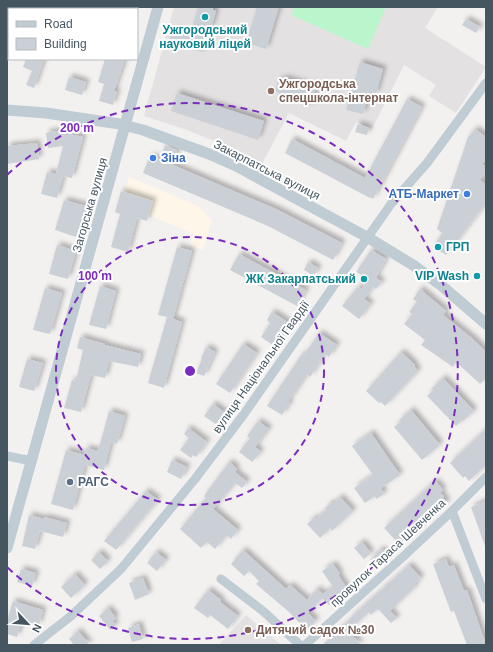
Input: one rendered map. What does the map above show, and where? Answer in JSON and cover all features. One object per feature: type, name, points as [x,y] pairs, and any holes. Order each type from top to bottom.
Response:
[{"type":"street","name":"Загорська вулиця","points":[[7,548],[158,7]]},
{"type":"street","name":"вулиця Національної Гвардії","points":[[34,645],[72,616],[121,569],[190,485],[248,408],[391,204],[427,163],[486,83]]},
{"type":"street","name":"Закарпатська вулиця","points":[[7,110],[46,113],[143,130],[181,143],[230,163],[367,237],[413,265],[442,286],[486,324]]},
{"type":"street","points":[[7,456],[32,461]]},
{"type":"street","name":"провулок Тараса Шевченка","points":[[305,645],[350,606],[452,511],[486,477]]},
{"type":"street","points":[[452,511],[486,599]]},
{"type":"street","points":[[221,579],[263,610],[300,645]]},
{"type":"shaded area","name":"Ужгородська спецшкола-інтернат","points":[[174,7],[438,7],[425,28],[486,67],[456,113],[429,96],[436,85],[404,65],[372,129],[356,122],[346,141],[289,113],[262,164],[219,143],[187,130],[144,116]]},
{"type":"shaded area","points":[[129,177],[198,206],[212,221],[203,250],[190,246],[193,234],[121,203]]},
{"type":"shaded area","name":"Дитячий садок №30","points":[[246,615],[281,645],[219,645]]},
{"type":"green space","points":[[294,7],[386,7],[368,49],[291,15]]},
{"type":"building","points":[[198,7],[213,7],[213,10],[216,11],[211,28],[208,28],[204,52],[169,46],[171,32],[190,35]]},
{"type":"building","points":[[257,7],[279,7],[266,49],[246,43]]},
{"type":"building","points":[[466,19],[480,27],[476,33],[462,25]]},
{"type":"building","points":[[26,60],[44,60],[34,88],[26,85],[32,71],[23,67]]},
{"type":"building","points":[[105,60],[125,60],[114,91],[117,91],[113,105],[99,101],[104,84],[98,82]]},
{"type":"building","points":[[360,62],[383,69],[376,94],[369,92],[363,114],[346,110]]},
{"type":"building","points":[[69,77],[86,82],[82,95],[65,90]]},
{"type":"building","points":[[284,78],[316,88],[310,106],[278,96],[279,93],[275,91],[279,79],[283,81]]},
{"type":"building","points":[[177,93],[264,121],[258,140],[171,111]]},
{"type":"building","points":[[407,99],[422,107],[373,199],[285,153],[292,139],[365,178]]},
{"type":"building","points":[[358,124],[369,128],[367,135],[355,132]]},
{"type":"building","name":"АТБ-Маркет","points":[[475,129],[486,137],[486,160],[482,164],[486,167],[486,172],[480,180],[486,185],[486,203],[446,255],[433,247],[442,233],[437,229],[468,137]]},
{"type":"building","points":[[55,131],[83,137],[72,178],[63,176],[57,198],[41,194],[47,172],[56,174],[63,146],[48,148],[46,133]]},
{"type":"building","points":[[37,143],[39,159],[7,164],[7,146]]},
{"type":"building","points":[[165,145],[177,150],[173,165],[276,209],[342,243],[333,260],[268,226],[143,173],[150,156],[160,160]]},
{"type":"building","points":[[121,191],[153,201],[147,221],[137,218],[128,252],[111,247],[120,214],[115,212]]},
{"type":"building","points":[[64,200],[86,206],[76,237],[55,230]]},
{"type":"building","points":[[57,245],[76,251],[68,279],[49,274]]},
{"type":"building","points":[[177,247],[192,251],[173,319],[182,322],[164,388],[148,383],[167,317],[158,315]]},
{"type":"building","points":[[371,250],[386,259],[376,278],[382,282],[376,289],[373,287],[364,299],[371,304],[359,319],[342,306],[358,287],[362,289],[367,278],[356,272]]},
{"type":"building","points":[[239,254],[306,290],[297,306],[230,270]]},
{"type":"building","points":[[308,262],[318,268],[314,276],[304,270]]},
{"type":"building","points":[[100,286],[116,291],[106,329],[89,325]]},
{"type":"building","points":[[45,288],[62,293],[50,334],[33,330]]},
{"type":"building","points":[[420,289],[446,311],[443,315],[473,339],[486,352],[486,378],[480,384],[456,362],[453,367],[421,345],[425,340],[404,324],[412,314],[409,312],[417,302],[413,299]]},
{"type":"building","points":[[272,312],[289,323],[274,346],[261,337],[270,323],[267,320]]},
{"type":"building","points":[[319,333],[337,345],[329,357],[325,354],[310,377],[307,374],[288,402],[290,403],[282,415],[267,406],[302,354],[304,355]]},
{"type":"building","points":[[80,337],[141,354],[138,367],[109,361],[105,378],[91,375],[81,412],[64,408],[72,380],[76,381],[83,350],[77,348]]},
{"type":"building","points":[[243,344],[257,353],[230,393],[216,384]]},
{"type":"building","points":[[206,347],[215,352],[204,376],[196,373]]},
{"type":"building","points":[[401,352],[415,365],[414,366],[418,371],[385,406],[381,402],[379,403],[366,391]]},
{"type":"building","points":[[27,359],[43,363],[34,391],[19,387]]},
{"type":"building","points":[[443,378],[474,411],[456,426],[427,396],[433,390],[432,388]]},
{"type":"building","points":[[213,404],[225,413],[217,425],[204,416]]},
{"type":"building","points":[[411,410],[440,445],[422,460],[394,427],[401,421],[399,420]]},
{"type":"building","points":[[109,411],[125,416],[117,444],[111,442],[104,470],[85,465],[73,510],[51,504],[66,450],[84,455],[86,448],[98,451]]},
{"type":"building","points":[[258,421],[269,429],[255,447],[261,452],[252,462],[239,452],[250,438],[247,436]]},
{"type":"building","points":[[188,428],[207,442],[196,457],[193,455],[191,458],[180,450],[189,438],[184,434]]},
{"type":"building","points":[[486,429],[486,465],[469,481],[465,476],[463,478],[450,463]]},
{"type":"building","points":[[371,433],[400,475],[381,488],[384,494],[376,499],[375,496],[365,503],[354,488],[373,475],[352,446]]},
{"type":"building","points":[[172,460],[187,467],[181,479],[167,472]]},
{"type":"building","points":[[229,462],[237,469],[235,472],[247,482],[242,488],[235,483],[213,509],[238,530],[231,539],[227,535],[215,549],[207,542],[201,548],[180,529],[206,498],[204,496]]},
{"type":"building","points":[[435,481],[443,490],[440,493],[444,496],[443,498],[447,502],[402,544],[398,540],[396,541],[384,528]]},
{"type":"building","points":[[146,491],[158,500],[116,550],[104,541]]},
{"type":"building","points":[[340,497],[353,511],[332,531],[330,528],[320,538],[307,524],[314,518],[316,519],[326,510],[325,508],[331,503],[333,504]]},
{"type":"building","points":[[486,501],[486,546],[485,546],[471,507]]},
{"type":"building","points":[[29,515],[67,523],[63,537],[40,531],[35,549],[22,546]]},
{"type":"building","points":[[362,542],[371,553],[364,559],[354,548]]},
{"type":"building","points":[[381,549],[388,555],[376,566],[370,560]]},
{"type":"building","points":[[243,550],[286,589],[290,585],[307,600],[317,589],[323,594],[333,587],[322,571],[333,564],[340,574],[338,575],[349,591],[329,605],[322,598],[308,613],[316,621],[306,630],[289,612],[256,584],[259,581],[249,571],[244,576],[231,564]]},
{"type":"building","points":[[99,552],[108,561],[100,569],[91,560]]},
{"type":"building","points":[[156,552],[166,560],[157,571],[147,563]]},
{"type":"building","points":[[446,559],[449,567],[454,565],[464,591],[467,590],[486,645],[467,645],[454,611],[451,612],[433,564]]},
{"type":"building","points":[[409,565],[421,578],[414,585],[416,586],[390,611],[397,618],[391,623],[378,609],[371,615],[369,612],[348,631],[361,645],[322,645],[350,620],[349,619]]},
{"type":"building","points":[[21,569],[36,573],[32,586],[17,582]]},
{"type":"building","points":[[75,574],[85,585],[71,598],[61,587]]},
{"type":"building","points":[[143,578],[149,594],[135,600],[129,583]]},
{"type":"building","points":[[208,590],[221,600],[220,602],[238,616],[228,629],[210,615],[208,618],[194,608]]},
{"type":"building","points":[[13,601],[43,610],[39,625],[22,620],[17,637],[7,634],[7,620]]},
{"type":"building","points":[[108,608],[116,618],[112,621],[116,625],[110,630],[99,616]]},
{"type":"building","points":[[139,624],[143,639],[132,642],[128,628]]},
{"type":"building","points":[[78,631],[90,645],[74,645],[69,639]]},
{"type":"place","name":"Ужгородський науковий ліцей","points":[[205,17]]},
{"type":"place","name":"Ужгородська спецшкола-інтернат","points":[[271,91]]},
{"type":"place","name":"Зіна","points":[[153,158]]},
{"type":"place","name":"АТБ-Маркет","points":[[467,194]]},
{"type":"place","name":"ГРП","points":[[438,247]]},
{"type":"place","name":"VIP Wash","points":[[477,276]]},
{"type":"place","name":"ЖК Закарпатський","points":[[364,279]]},
{"type":"place","name":"РАГС","points":[[70,482]]},
{"type":"place","name":"Дитячий садок №30","points":[[248,630]]}]
